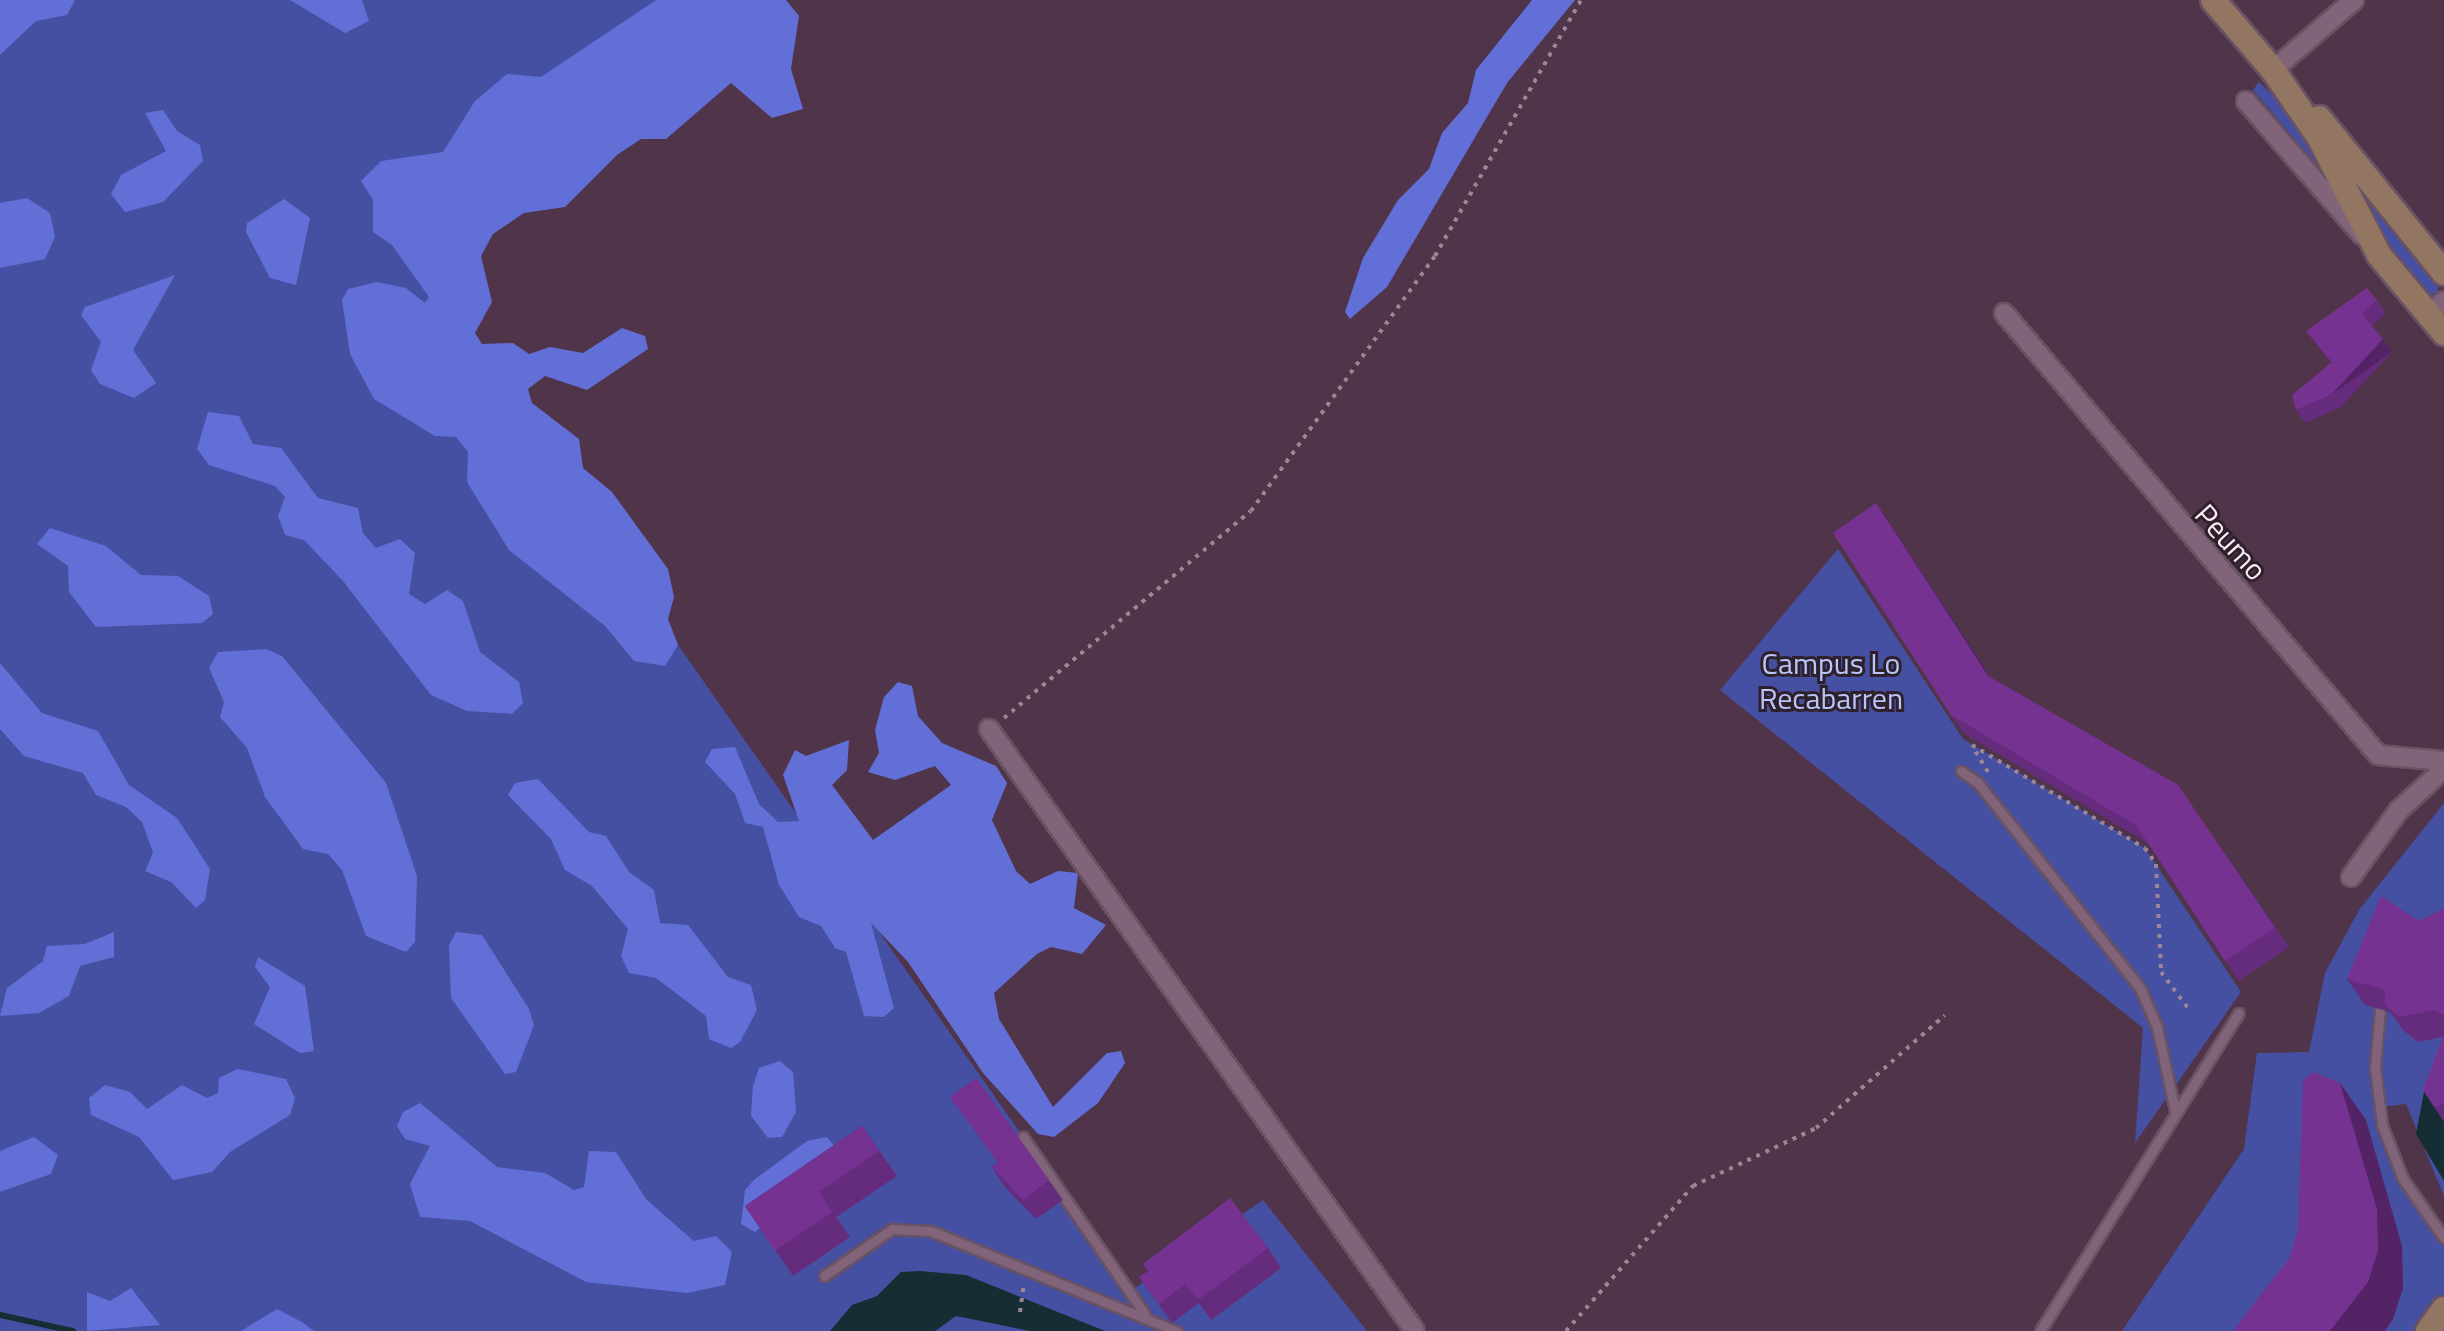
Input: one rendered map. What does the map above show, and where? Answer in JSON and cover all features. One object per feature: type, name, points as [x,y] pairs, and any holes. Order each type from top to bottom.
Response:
[{"type":"street","points":[[2213,0],[2444,273]]},
{"type":"street","points":[[2273,70],[2354,0]]},
{"type":"street","points":[[2273,70],[2320,139],[2379,255]]},
{"type":"street","points":[[2246,101],[2379,255],[2436,307],[2444,333]]},
{"type":"street","name":"Peumo","points":[[2004,313],[2378,755],[2444,761]]},
{"type":"street","points":[[989,729],[1415,1331]]},
{"type":"street","points":[[2351,877],[2399,810],[2444,769]]},
{"type":"street","points":[[2428,1331],[2444,1309]]},
{"type":"lane","points":[[1961,771],[1978,783],[2140,988],[2157,1027],[2175,1111]]},
{"type":"lane","points":[[2380,1009],[2375,1067],[2382,1125],[2403,1179],[2444,1238]]},
{"type":"lane","points":[[2040,1331],[2239,1013]]},
{"type":"lane","points":[[1023,1137],[1144,1313]]},
{"type":"lane","points":[[824,1276],[892,1229],[931,1231],[1144,1313],[1176,1331]]},
{"type":"path","points":[[989,729],[1251,511],[1435,256],[1581,0]]},
{"type":"path","points":[[1978,783],[1990,770],[1972,745],[2145,848],[2156,864],[2161,972],[2188,1008]]},
{"type":"path","points":[[1566,1331],[1693,1186],[1816,1128],[1945,1015]]},
{"type":"path","points":[[1020,1312],[1025,1274]]},
{"type":"green space","points":[[0,0],[733,0],[429,267],[678,645],[1131,1291],[1263,1200],[1367,1331],[0,1331]]},
{"type":"green space","points":[[2259,82],[2305,125],[2340,192],[2253,90]]},
{"type":"green space","points":[[2351,180],[2439,285],[2437,292],[2426,297],[2371,232]]},
{"type":"green space","name":"Campus Lo Recabarren","points":[[1838,549],[1963,739],[2145,848],[2241,992],[2135,1143],[2143,1028],[1720,690]]},
{"type":"green space","points":[[2444,803],[2444,1196],[2406,1104],[2380,1107],[2391,1153],[2444,1237],[2444,1300],[2421,1331],[2122,1331],[2244,1149],[2257,1053],[2309,1052],[2325,973],[2359,910]]},
{"type":"shaded area","points":[[0,0],[75,0],[67,15],[36,21],[0,55]]},
{"type":"shaded area","points":[[290,0],[362,0],[369,21],[345,33]]},
{"type":"shaded area","points":[[656,0],[786,0],[799,16],[791,69],[803,109],[772,118],[731,83],[666,139],[641,139],[617,155],[565,207],[524,213],[493,234],[481,256],[492,302],[475,333],[482,344],[513,343],[529,354],[550,347],[583,353],[622,328],[645,336],[648,349],[587,390],[545,376],[528,389],[532,403],[579,439],[583,468],[612,492],[668,569],[674,597],[668,619],[678,645],[665,666],[634,661],[605,626],[509,550],[467,482],[468,452],[456,437],[435,436],[374,399],[350,354],[342,300],[348,289],[377,282],[406,288],[425,303],[429,297],[392,245],[373,232],[373,200],[361,181],[381,161],[443,152],[475,101],[507,74],[541,77]]},
{"type":"shaded area","points":[[1532,0],[1575,0],[1507,83],[1387,287],[1350,319],[1345,312],[1363,258],[1398,200],[1429,169],[1442,133],[1468,103],[1476,70]]},
{"type":"shaded area","points":[[163,110],[177,131],[200,145],[203,161],[163,202],[125,212],[111,194],[121,175],[166,151],[145,113]]},
{"type":"shaded area","points":[[27,198],[50,213],[55,237],[45,259],[0,268],[0,203]]},
{"type":"shaded area","points":[[284,199],[310,218],[296,285],[270,278],[246,232],[247,223]]},
{"type":"shaded area","points":[[175,275],[133,350],[156,383],[134,398],[100,384],[91,370],[101,342],[81,315],[85,307]]},
{"type":"shaded area","points":[[208,412],[239,416],[253,444],[281,448],[318,498],[358,508],[363,533],[376,548],[400,539],[415,553],[409,594],[425,604],[447,590],[463,601],[480,652],[519,682],[523,703],[512,714],[467,711],[431,695],[343,581],[304,540],[285,535],[278,516],[285,497],[275,486],[209,465],[197,449]]},
{"type":"shaded area","points":[[50,528],[106,546],[141,575],[178,576],[209,596],[213,614],[202,623],[96,627],[69,592],[68,566],[37,544]]},
{"type":"shaded area","points":[[266,649],[282,656],[386,783],[417,876],[415,942],[406,952],[366,936],[342,870],[328,854],[303,849],[265,797],[247,748],[220,717],[224,702],[209,668],[218,652]]},
{"type":"shaded area","points":[[0,663],[42,713],[98,731],[129,785],[177,818],[210,869],[205,900],[196,908],[171,882],[145,871],[153,853],[142,822],[126,807],[96,795],[83,773],[24,756],[0,729]]},
{"type":"shaded area","points":[[898,682],[912,686],[918,716],[942,743],[996,766],[1007,783],[992,820],[1016,871],[1030,884],[1058,871],[1078,873],[1074,908],[1106,925],[1082,954],[1051,947],[1037,954],[994,993],[999,1019],[1053,1107],[1107,1053],[1121,1051],[1125,1063],[1098,1103],[1054,1137],[1038,1134],[983,1073],[908,962],[871,923],[894,1008],[884,1017],[864,1016],[846,952],[835,948],[821,926],[799,917],[779,885],[763,827],[745,823],[735,794],[705,762],[712,749],[735,747],[759,804],[778,822],[799,821],[783,775],[795,750],[806,756],[849,740],[847,770],[832,785],[873,840],[951,785],[935,766],[895,780],[868,772],[879,753],[875,730],[884,697]]},
{"type":"shaded area","points":[[538,779],[589,832],[606,836],[629,872],[654,890],[660,923],[688,925],[728,977],[751,985],[757,1010],[740,1042],[731,1048],[709,1039],[706,1016],[656,978],[629,973],[621,956],[628,929],[592,886],[565,870],[551,839],[508,795],[515,783]]},
{"type":"shaded area","points":[[114,932],[114,957],[80,966],[69,996],[39,1013],[0,1016],[7,988],[43,961],[47,946],[85,944]]},
{"type":"shaded area","points":[[456,932],[482,935],[529,1009],[534,1025],[516,1072],[505,1074],[451,998],[449,945]]},
{"type":"shaded area","points":[[258,957],[305,986],[314,1051],[300,1053],[254,1024],[270,987],[255,967]]},
{"type":"shaded area","points":[[780,1061],[793,1072],[796,1112],[782,1137],[768,1138],[751,1116],[753,1086],[759,1068]]},
{"type":"shaded area","points":[[238,1069],[286,1079],[295,1098],[290,1115],[230,1152],[212,1172],[173,1180],[139,1137],[91,1115],[89,1098],[105,1085],[130,1092],[147,1109],[182,1085],[207,1098],[218,1093],[219,1078]]},
{"type":"shaded area","points":[[2424,1092],[2444,1103],[2444,1181],[2416,1134]]},
{"type":"shaded area","points":[[420,1103],[497,1167],[545,1173],[574,1190],[584,1187],[589,1151],[616,1152],[646,1199],[681,1230],[694,1241],[716,1236],[732,1252],[725,1285],[687,1293],[586,1282],[470,1221],[420,1217],[410,1184],[430,1146],[405,1139],[397,1126],[403,1112]]},
{"type":"shaded area","points":[[34,1137],[58,1155],[51,1174],[0,1192],[0,1151]]},
{"type":"shaded area","points":[[827,1137],[835,1147],[767,1221],[755,1232],[741,1224],[745,1190],[755,1179],[807,1141]]},
{"type":"shaded area","points":[[901,1272],[966,1275],[1105,1331],[1030,1331],[956,1316],[935,1331],[830,1331],[852,1305],[877,1296]]},
{"type":"shaded area","points":[[131,1288],[160,1325],[87,1331],[87,1292],[110,1301]]},
{"type":"shaded area","points":[[277,1309],[302,1322],[314,1331],[241,1331]]},
{"type":"building","points":[[2367,288],[2377,300],[2362,314],[2383,339],[2332,394],[2296,410],[2292,395],[2332,362],[2306,331]]},
{"type":"building","points":[[1876,503],[1988,676],[2178,785],[2275,928],[2225,961],[2137,826],[1951,715],[1833,533]]},
{"type":"building","points":[[2381,896],[2419,921],[2444,909],[2444,1015],[2434,1010],[2400,1017],[2385,1005],[2385,990],[2347,979]]},
{"type":"building","points":[[2444,1034],[2444,1104],[2434,1107],[2423,1090]]},
{"type":"building","points":[[2314,1072],[2340,1083],[2377,1209],[2378,1251],[2368,1282],[2330,1331],[2233,1331],[2290,1257],[2298,1227],[2303,1080]]},
{"type":"building","points":[[976,1078],[1049,1180],[1023,1200],[992,1167],[998,1163],[950,1097]]},
{"type":"building","points":[[862,1126],[879,1151],[819,1192],[832,1212],[775,1251],[745,1206]]},
{"type":"building","points":[[1230,1198],[1268,1248],[1198,1300],[1185,1284],[1159,1304],[1139,1277],[1148,1271],[1143,1264]]},
{"type":"waterway","points":[[0,1315],[73,1331]]}]
